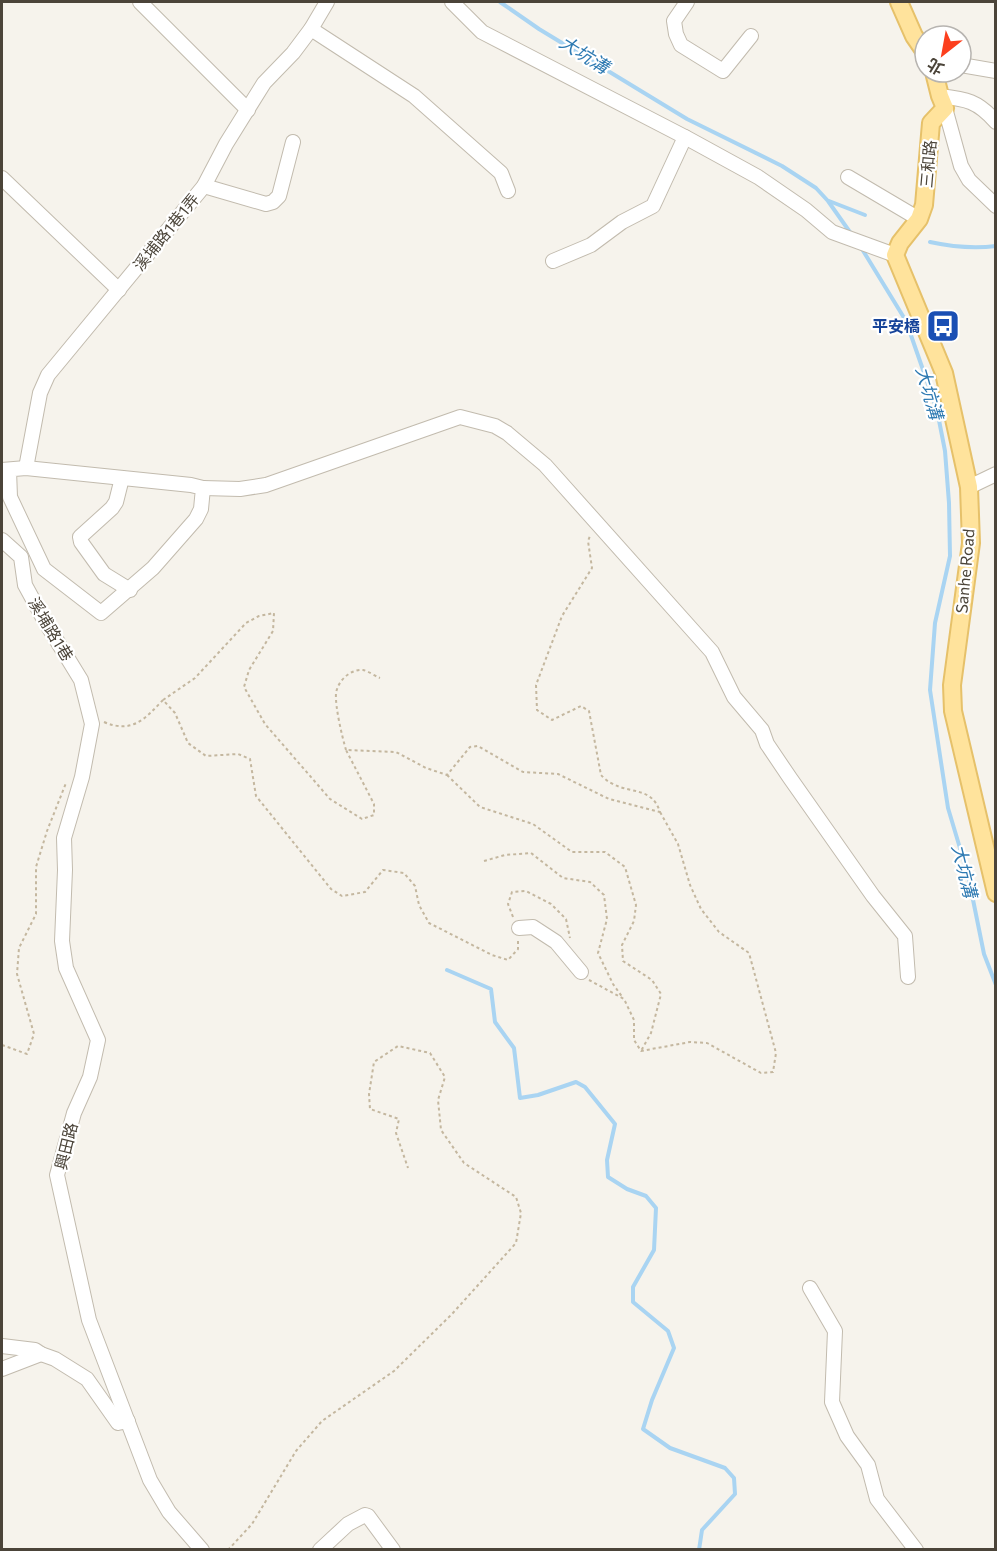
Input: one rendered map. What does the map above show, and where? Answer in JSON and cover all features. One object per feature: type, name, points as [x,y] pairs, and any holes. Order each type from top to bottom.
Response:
[{"type":"main road","points":[[899,2],[913,34]]},
{"type":"main road","points":[[937,84],[942,102]]},
{"type":"main road","name":"三和路","points":[[896,255],[900,243],[918,219],[924,205],[932,123],[942,102]]},
{"type":"main road","name":"Sanhe Road","points":[[896,255],[944,373],[969,487],[971,543],[952,686],[953,711],[996,893]]},
{"type":"street","points":[[140,2],[248,110]]},
{"type":"street","name":"溪埔路1巷1弄","points":[[26,468],[40,393],[48,375],[204,186],[226,144],[264,83],[293,53],[327,2]]},
{"type":"street","points":[[452,2],[482,32],[758,177],[806,210],[832,232],[896,255]]},
{"type":"street","points":[[687,2],[674,21],[681,45],[723,71],[751,36]]},
{"type":"street","points":[[311,29],[414,96],[501,173],[508,191]]},
{"type":"street","points":[[973,67],[996,71]]},
{"type":"street","points":[[996,123],[974,102],[964,98],[942,102],[961,166],[969,180],[996,206]]},
{"type":"street","points":[[553,261],[591,245],[622,222],[653,206],[685,137]]},
{"type":"street","points":[[204,186],[266,204],[273,202],[279,196],[293,142]]},
{"type":"street","points":[[848,177],[918,219]]},
{"type":"street","points":[[2,178],[119,290]]},
{"type":"street","points":[[203,488],[201,509],[196,519],[153,568],[101,613],[44,569],[10,497],[5,470],[26,468],[203,488],[240,489],[266,484],[460,417],[495,426],[507,433],[545,465],[712,652],[734,697],[762,730],[767,744],[790,778],[873,896],[905,936],[908,977]]},
{"type":"street","points":[[969,487],[996,474]]},
{"type":"street","points":[[122,478],[116,502],[112,508],[80,537],[81,542],[104,574],[130,590]]},
{"type":"street","name":"溪埔路1巷","points":[[2,540],[21,557],[25,585],[81,680],[92,724]]},
{"type":"street","name":"興田路","points":[[92,724],[82,777],[64,838],[62,941],[66,968],[98,1040],[90,1077],[74,1113],[57,1175],[89,1320],[150,1480],[169,1512],[202,1550]]},
{"type":"street","points":[[519,928],[533,927],[556,942],[581,972]]},
{"type":"street","points":[[810,1288],[835,1331],[832,1402],[847,1436],[868,1465],[876,1499],[916,1550]]},
{"type":"street","points":[[2,1346],[35,1350],[55,1359],[87,1379],[118,1423],[128,1420]]},
{"type":"street","points":[[2,1369],[18,1365],[41,1354]]},
{"type":"street","points":[[320,1550],[348,1524],[365,1515],[393,1550]]},
{"type":"path","points":[[597,523],[588,541],[592,568],[562,616],[536,685],[537,710],[552,720],[580,706],[589,711],[601,775],[613,784],[651,796],[657,803],[678,844],[690,885],[701,909],[719,932],[748,953],[776,1053],[773,1072],[761,1073],[707,1043],[690,1042],[641,1051]]},
{"type":"path","points":[[380,678],[364,670],[355,671],[343,678],[336,693],[346,750],[374,804],[374,815],[362,819],[330,799],[265,724],[244,687],[249,670],[273,631],[274,613],[259,616],[246,623],[195,678],[163,700],[175,713],[188,744],[206,756],[238,754],[250,759],[256,796],[331,890],[342,896],[365,892],[383,870],[404,873],[415,886],[419,905],[429,923],[492,955],[508,960],[518,949],[519,928],[508,904],[512,891],[526,891],[551,904],[566,919],[570,939]]},
{"type":"path","points":[[447,774],[470,747],[478,746],[523,772],[558,774],[609,799],[660,812]]},
{"type":"path","points":[[346,750],[396,752],[426,768],[447,774],[480,807],[533,824],[572,852],[605,852],[625,867],[636,905],[633,921],[622,945],[623,961],[652,980],[661,994],[651,1033],[641,1051]]},
{"type":"path","points":[[484,861],[505,855],[531,853],[563,878],[590,882],[604,895],[607,919],[598,953],[634,1020],[634,1040],[641,1051]]},
{"type":"path","points":[[581,972],[591,982],[624,999]]},
{"type":"path","points":[[228,1550],[252,1524],[296,1451],[322,1420],[394,1371],[452,1314],[516,1243],[521,1213],[516,1197],[464,1163],[441,1130],[438,1100],[445,1077],[430,1053],[398,1046],[374,1062],[369,1094],[370,1109],[399,1119],[396,1133],[408,1168]]},
{"type":"waterway","name":"大坑溝","points":[[500,2],[539,29],[687,119],[782,166],[816,188],[852,235]]},
{"type":"waterway","points":[[829,201],[865,215]]},
{"type":"waterway","points":[[930,242],[963,247],[996,246]]},
{"type":"waterway","name":"大坑溝","points":[[862,249],[906,321],[937,410],[945,451],[950,556],[935,623],[930,690],[948,808],[968,875],[984,954],[996,985]]},
{"type":"waterway","points":[[447,970],[491,989],[495,1022],[514,1048],[520,1098],[538,1095],[576,1082],[585,1087],[615,1124],[607,1160],[608,1177],[627,1189],[646,1196],[656,1208],[654,1250],[633,1287],[633,1302],[668,1331],[674,1348],[652,1400],[643,1429],[670,1448],[725,1468],[734,1478],[735,1494],[702,1530],[699,1550]]},
{"type":"place","name":"平安橋","points":[[943,326]]}]
